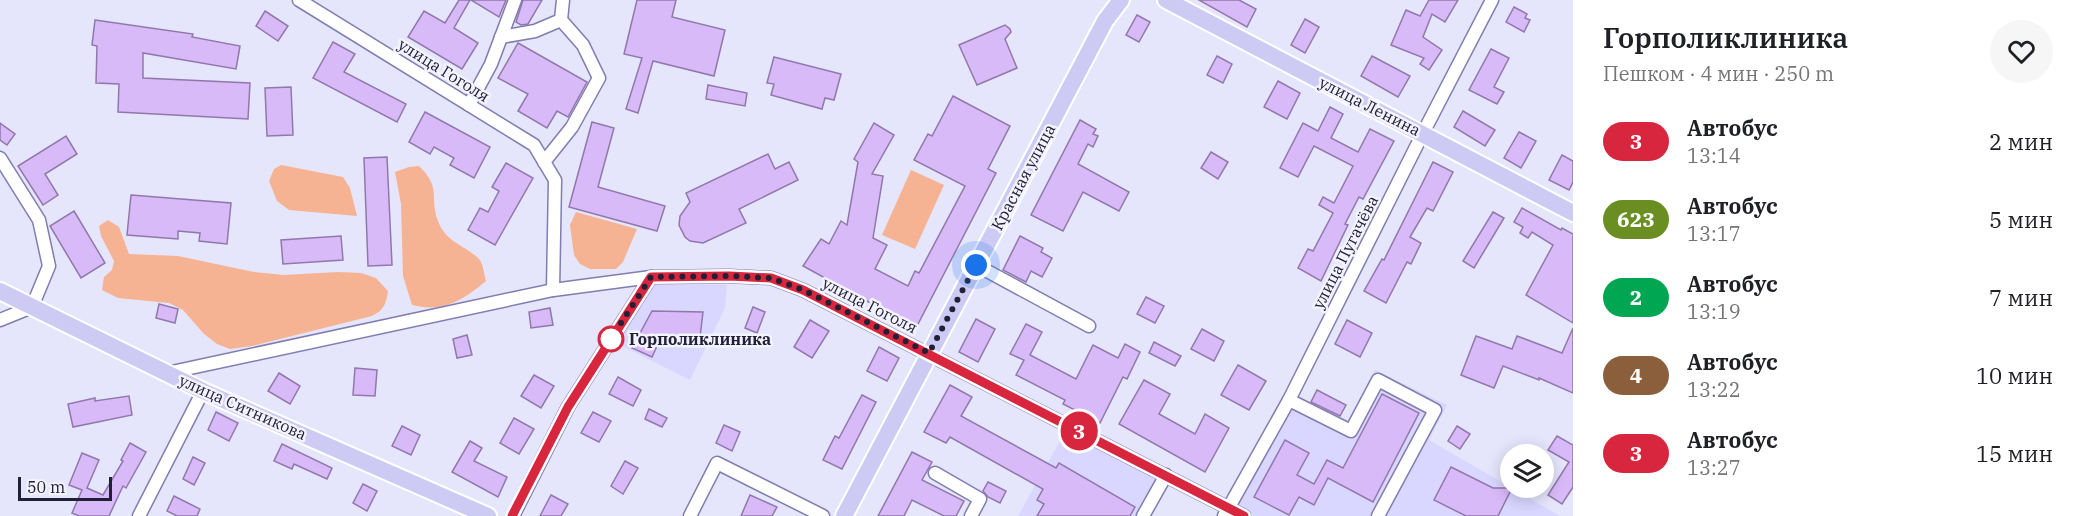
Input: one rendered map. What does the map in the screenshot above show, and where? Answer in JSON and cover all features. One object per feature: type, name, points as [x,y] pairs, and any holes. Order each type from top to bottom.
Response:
[{"type":"main road","name":"Красная улица","points":[[844,516],[1105,21],[1121,0]]},
{"type":"main road","name":"улица Ленина","points":[[1166,0],[1573,213]]},
{"type":"main road","name":"улица Ситникова","points":[[0,291],[203,391],[488,516]]},
{"type":"street","name":"улица Гоголя","points":[[301,0],[534,145],[555,180],[553,290]]},
{"type":"street","points":[[469,105],[490,64],[515,0]]},
{"type":"street","points":[[544,162],[572,127],[599,78],[583,45],[561,20],[563,0]]},
{"type":"street","name":"улица Пугачёва","points":[[1226,512],[1289,400],[1491,0]]},
{"type":"street","points":[[501,37],[535,31],[561,20]]},
{"type":"street","points":[[0,158],[39,220],[49,266],[32,307],[0,320]]},
{"type":"street","points":[[976,265],[1089,326]]},
{"type":"street","points":[[513,516],[568,407],[651,277]]},
{"type":"street","name":"улица Гоголя","points":[[167,373],[553,290],[651,277],[771,278],[803,290],[929,353],[1166,476],[1226,512],[1244,516]]},
{"type":"street","points":[[1289,400],[1351,431],[1378,380],[1435,410],[1378,516]]},
{"type":"street","points":[[139,516],[203,391]]},
{"type":"street","points":[[690,516],[717,463],[823,516]]},
{"type":"street","points":[[935,473],[980,499],[971,516]]},
{"type":"street","points":[[1143,516],[1166,476]]},
{"type":"shaded area","points":[[281,165],[343,177],[350,188],[357,216],[289,210],[277,201],[269,181],[274,169]]},
{"type":"shaded area","points":[[419,166],[433,187],[436,213],[441,228],[451,239],[479,259],[486,281],[461,299],[443,306],[412,305],[403,276],[401,204],[395,172]]},
{"type":"shaded area","points":[[911,170],[944,185],[915,249],[882,235]]},
{"type":"shaded area","points":[[576,212],[637,229],[623,262],[616,269],[590,269],[580,264],[574,255],[570,225]]},
{"type":"shaded area","points":[[108,220],[119,227],[129,254],[178,256],[254,272],[284,275],[361,273],[376,278],[388,291],[386,300],[382,309],[372,316],[252,346],[230,349],[217,344],[204,334],[183,310],[169,303],[118,298],[102,290],[104,277],[112,270],[114,261],[101,236],[99,226]]},
{"type":"shaded area","points":[[653,283],[727,285],[725,308],[690,380],[616,343]]},
{"type":"shaded area","points":[[1375,370],[1447,405],[1429,440],[1500,481],[1500,498],[1529,498],[1560,516],[1255,516],[1235,506],[1293,398],[1347,425]]},
{"type":"shaded area","points":[[1069,425],[1161,474],[1149,516],[1018,516]]},
{"type":"building","points":[[459,0],[470,0],[454,28],[478,43],[462,69],[408,37],[424,11],[445,23]]},
{"type":"building","points":[[471,0],[506,0],[499,17]]},
{"type":"building","points":[[523,0],[542,0],[528,24],[521,25],[516,22]]},
{"type":"building","points":[[637,0],[676,0],[672,17],[725,30],[714,76],[653,61],[638,113],[626,109],[642,58],[624,54]]},
{"type":"building","points":[[1199,0],[1239,0],[1256,9],[1247,27]]},
{"type":"building","points":[[1429,0],[1458,0],[1445,22],[1432,14],[1423,37],[1442,50],[1429,70],[1420,64],[1424,58],[1391,45],[1406,10],[1420,16]]},
{"type":"building","points":[[1514,7],[1527,14],[1525,18],[1530,20],[1524,32],[1506,22]]},
{"type":"building","points":[[265,11],[288,26],[278,41],[256,26]]},
{"type":"building","points":[[1137,15],[1150,22],[1139,42],[1126,35]]},
{"type":"building","points":[[1305,19],[1319,27],[1305,53],[1291,45]]},
{"type":"building","points":[[95,20],[193,34],[192,37],[240,46],[236,69],[143,53],[143,78],[250,83],[248,119],[118,112],[119,84],[96,83],[97,46],[92,45]]},
{"type":"building","points":[[1005,25],[1011,32],[1005,39],[1017,68],[977,85],[959,45]]},
{"type":"building","points":[[333,42],[355,54],[344,72],[406,104],[397,122],[313,78]]},
{"type":"building","points":[[518,43],[587,82],[568,117],[557,111],[547,128],[518,111],[528,94],[498,78]]},
{"type":"building","points":[[1491,49],[1509,58],[1494,87],[1504,92],[1497,104],[1469,90]]},
{"type":"building","points":[[1217,56],[1232,64],[1223,83],[1207,75]]},
{"type":"building","points":[[1372,56],[1410,76],[1398,97],[1361,76]]},
{"type":"building","points":[[774,57],[841,74],[834,100],[825,98],[822,109],[771,95],[774,84],[767,83]]},
{"type":"building","points":[[1278,81],[1300,93],[1287,119],[1264,107]]},
{"type":"building","points":[[708,85],[747,93],[745,106],[706,99]]},
{"type":"building","points":[[291,87],[293,135],[267,136],[265,88]]},
{"type":"building","points":[[953,96],[1010,126],[988,169],[996,173],[916,328],[803,266],[821,239],[829,244],[841,221],[847,225],[858,162],[854,159],[874,123],[894,135],[872,174],[883,176],[873,238],[887,245],[875,269],[908,286],[915,271],[919,273],[965,186],[914,160],[928,134],[932,136]]},
{"type":"building","points":[[1330,107],[1343,114],[1331,138],[1358,152],[1370,129],[1394,141],[1363,199],[1359,197],[1321,281],[1298,268],[1308,249],[1313,251],[1333,213],[1319,205],[1323,197],[1334,203],[1353,166],[1314,146],[1298,177],[1280,168],[1303,123],[1318,131]]},
{"type":"building","points":[[1463,111],[1495,130],[1485,146],[1454,127]]},
{"type":"building","points":[[425,112],[490,147],[474,178],[450,165],[454,158],[434,147],[430,154],[409,142]]},
{"type":"building","points":[[1080,120],[1096,129],[1093,134],[1098,136],[1093,147],[1088,144],[1078,164],[1129,192],[1119,211],[1083,192],[1063,231],[1031,215]]},
{"type":"building","points":[[592,122],[614,128],[598,187],[665,206],[657,231],[569,207]]},
{"type":"building","points":[[0,123],[15,134],[7,145],[0,140]]},
{"type":"building","points":[[1519,132],[1536,141],[1521,168],[1504,158]]},
{"type":"building","points":[[66,136],[77,154],[45,174],[58,195],[43,205],[18,166]]},
{"type":"building","points":[[1211,152],[1228,162],[1218,179],[1201,168]]},
{"type":"building","points":[[768,154],[775,169],[789,162],[798,180],[739,209],[746,223],[703,243],[690,241],[685,237],[679,225],[680,216],[690,202],[686,193]]},
{"type":"building","points":[[1562,155],[1573,161],[1573,182],[1569,190],[1549,180]]},
{"type":"building","points":[[387,157],[392,265],[368,266],[364,158]]},
{"type":"building","points":[[1433,162],[1453,172],[1433,211],[1427,208],[1410,237],[1421,243],[1411,264],[1407,262],[1386,303],[1364,291],[1382,259],[1384,260]]},
{"type":"building","points":[[506,163],[533,178],[495,245],[468,230],[480,208],[488,212],[499,191],[492,187]]},
{"type":"building","points":[[131,195],[231,203],[227,244],[199,241],[200,233],[178,231],[178,239],[127,235]]},
{"type":"building","points":[[1522,208],[1561,230],[1562,228],[1573,234],[1573,323],[1526,295],[1553,245],[1532,232],[1528,238],[1520,233],[1523,227],[1514,222]]},
{"type":"building","points":[[74,211],[105,263],[81,278],[50,226]]},
{"type":"building","points":[[1493,212],[1504,218],[1474,268],[1463,261]]},
{"type":"building","points":[[341,236],[343,260],[283,264],[281,240]]},
{"type":"building","points":[[1020,236],[1043,248],[1041,252],[1052,258],[1042,277],[1031,271],[1026,282],[1003,270]]},
{"type":"building","points":[[1146,297],[1164,306],[1155,323],[1137,314]]},
{"type":"building","points":[[159,304],[178,309],[175,323],[156,318]]},
{"type":"building","points":[[753,307],[765,312],[757,333],[745,328]]},
{"type":"building","points":[[550,308],[553,325],[531,328],[529,312]]},
{"type":"building","points":[[652,311],[703,312],[700,337],[662,335],[652,357],[632,348]]},
{"type":"building","points":[[976,319],[995,329],[978,362],[959,352]]},
{"type":"building","points":[[810,320],[829,331],[812,358],[794,347]]},
{"type":"building","points":[[1347,320],[1372,333],[1360,357],[1335,344]]},
{"type":"building","points":[[1026,324],[1042,332],[1030,355],[1076,379],[1093,345],[1118,358],[1125,344],[1140,352],[1127,379],[1123,377],[1100,423],[1063,404],[1065,400],[1016,375],[1024,360],[1010,354]]},
{"type":"building","points":[[1573,328],[1573,393],[1503,366],[1494,388],[1461,375],[1476,336],[1512,349],[1517,336],[1562,353]]},
{"type":"building","points":[[1202,329],[1224,341],[1214,361],[1191,349]]},
{"type":"building","points":[[467,335],[472,355],[457,358],[453,339]]},
{"type":"building","points":[[1154,342],[1181,356],[1175,366],[1149,353]]},
{"type":"building","points":[[879,347],[899,358],[887,381],[867,371]]},
{"type":"building","points":[[1238,365],[1266,381],[1249,410],[1221,395]]},
{"type":"building","points":[[355,368],[377,370],[375,396],[353,395]]},
{"type":"building","points":[[279,373],[300,386],[290,404],[268,391]]},
{"type":"building","points":[[534,375],[554,386],[541,408],[521,396]]},
{"type":"building","points":[[618,377],[641,390],[633,406],[609,394]]},
{"type":"building","points":[[1144,380],[1170,394],[1159,414],[1195,434],[1205,414],[1229,428],[1205,472],[1119,424]]},
{"type":"building","points":[[950,385],[972,397],[961,416],[1056,468],[1059,463],[1135,507],[1130,516],[1037,516],[1044,504],[1037,500],[1043,489],[950,437],[946,443],[924,432]]},
{"type":"building","points":[[1317,390],[1346,405],[1340,416],[1311,402]]},
{"type":"building","points":[[1382,394],[1419,413],[1373,502],[1328,478],[1314,505],[1299,497],[1289,515],[1254,497],[1285,440],[1309,453],[1297,475],[1314,484],[1327,460],[1343,468]]},
{"type":"building","points":[[862,395],[876,402],[842,469],[823,460],[835,436],[839,438]]},
{"type":"building","points":[[129,396],[132,415],[73,427],[68,404],[95,398],[95,401]]},
{"type":"building","points":[[649,409],[667,418],[662,427],[645,419]]},
{"type":"building","points":[[216,412],[238,423],[229,441],[208,430]]},
{"type":"building","points":[[593,412],[611,421],[599,442],[581,433]]},
{"type":"building","points":[[514,418],[534,429],[519,454],[500,443]]},
{"type":"building","points":[[724,425],[740,432],[732,451],[716,443]]},
{"type":"building","points":[[402,426],[420,435],[411,455],[392,446]]},
{"type":"building","points":[[1457,426],[1470,434],[1460,449],[1448,441]]},
{"type":"building","points":[[1557,436],[1573,445],[1573,487],[1562,504],[1553,498],[1554,486],[1569,462],[1554,453],[1554,444],[1552,444]]},
{"type":"building","points":[[470,441],[482,448],[474,461],[507,477],[498,497],[452,472]]},
{"type":"building","points":[[130,443],[146,452],[126,488],[123,486],[109,516],[79,516],[72,513],[82,490],[69,485],[82,453],[99,460],[87,488],[103,495],[123,461],[121,460]]},
{"type":"building","points":[[282,444],[332,468],[327,479],[294,464],[292,469],[274,461]]},
{"type":"building","points":[[912,452],[932,462],[922,480],[964,501],[956,516],[944,516],[912,500],[904,516],[878,516]]},
{"type":"building","points":[[193,457],[205,463],[194,485],[183,479]]},
{"type":"building","points":[[625,461],[638,468],[623,494],[611,486]]},
{"type":"building","points":[[1451,467],[1493,488],[1500,488],[1500,498],[1507,498],[1498,516],[1466,516],[1434,500]]},
{"type":"building","points":[[988,482],[1006,491],[1000,503],[988,497],[983,491]]},
{"type":"building","points":[[363,484],[377,491],[367,511],[353,503]]},
{"type":"building","points":[[551,495],[568,504],[561,516],[540,516]]},
{"type":"building","points":[[750,495],[777,507],[772,516],[741,516]]},
{"type":"building","points":[[174,496],[200,509],[197,516],[177,516],[167,511]]},
{"type":"bus line","name":"3","points":[[512,516],[568,407],[651,277],[729,276],[771,278],[803,290],[1244,516]]},
{"type":"place","name":"Горполиклиника","points":[[611,339]]},
{"type":"route","points":[[611,339],[651,277],[729,276],[771,278],[803,290],[929,353],[976,265]]}]
